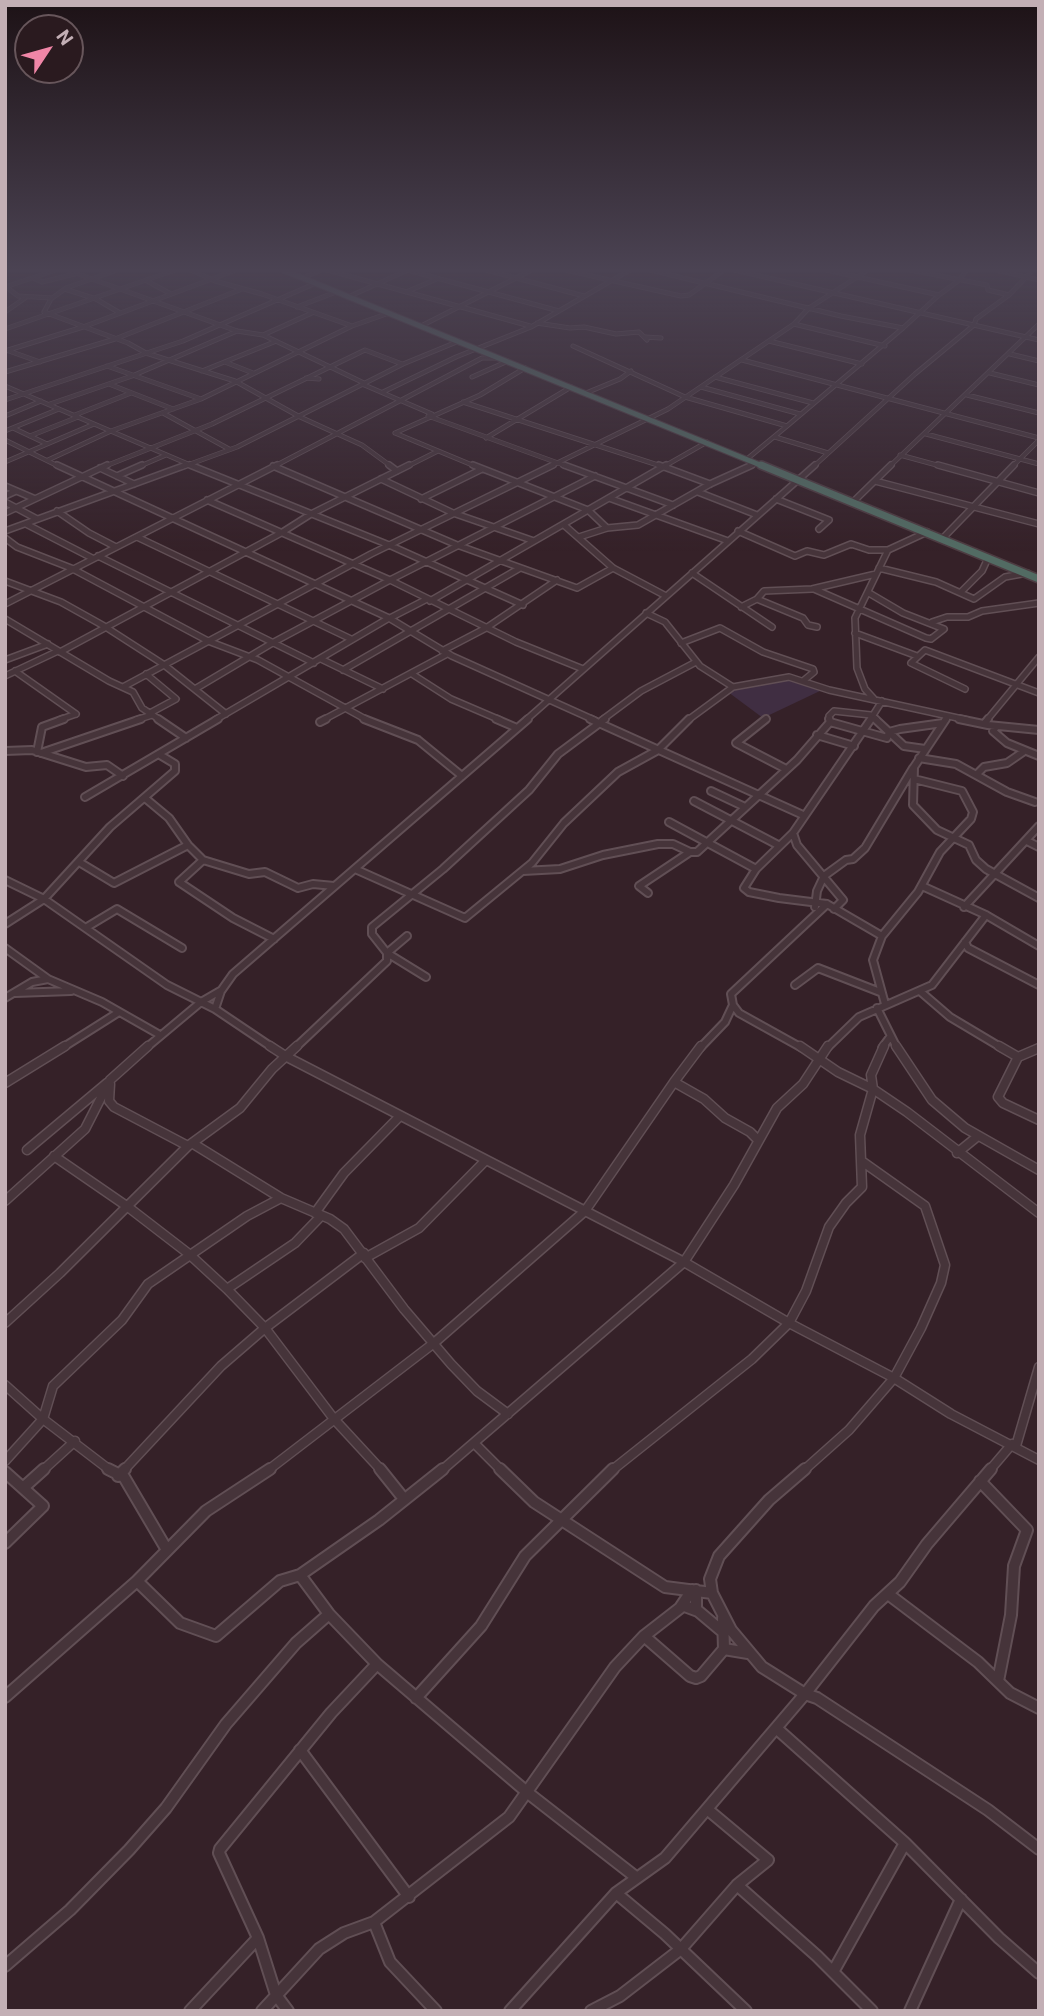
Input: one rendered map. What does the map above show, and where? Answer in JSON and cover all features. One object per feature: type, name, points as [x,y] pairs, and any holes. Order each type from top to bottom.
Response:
[{"type":"highway","points":[[514,364],[1039,579]]},
{"type":"street","points":[[5,372],[33,364]]},
{"type":"street","points":[[5,400],[113,364]]},
{"type":"street","points":[[50,405],[162,364]]},
{"type":"street","points":[[183,364],[235,381],[362,445],[397,471]]},
{"type":"street","points":[[201,371],[219,364]]},
{"type":"street","points":[[230,364],[253,373]]},
{"type":"street","points":[[48,460],[111,431],[201,398],[272,364]]},
{"type":"street","points":[[326,364],[430,415],[486,438],[673,505]]},
{"type":"street","points":[[5,513],[80,476],[197,430],[334,364]]},
{"type":"street","points":[[383,392],[443,364]]},
{"type":"street","points":[[5,604],[471,364]]},
{"type":"street","points":[[472,377],[503,364]]},
{"type":"street","points":[[615,364],[685,397],[787,426]]},
{"type":"street","points":[[123,687],[353,563],[649,419],[736,364]]},
{"type":"street","points":[[758,364],[1039,439],[972,505],[942,539]]},
{"type":"street","points":[[747,458],[862,364]]},
{"type":"street","points":[[191,1013],[212,1008],[233,974],[549,700],[928,364]]},
{"type":"street","points":[[853,502],[999,364]]},
{"type":"street","points":[[5,531],[230,450],[403,365]]},
{"type":"street","points":[[107,366],[167,389],[201,398]]},
{"type":"street","points":[[525,368],[463,402],[395,433],[588,510],[607,528]]},
{"type":"street","points":[[586,393],[620,379],[631,371]]},
{"type":"street","points":[[990,373],[1039,385]]},
{"type":"street","points":[[715,377],[813,403]]},
{"type":"street","points":[[305,378],[319,379]]},
{"type":"street","points":[[108,384],[174,409]]},
{"type":"street","points":[[5,386],[187,464],[389,545],[523,605]]},
{"type":"street","points":[[486,438],[571,387]]},
{"type":"street","points":[[701,387],[800,414]]},
{"type":"street","points":[[144,397],[167,389]]},
{"type":"street","points":[[30,436],[131,393]]},
{"type":"street","points":[[967,394],[1039,413]]},
{"type":"street","points":[[5,416],[41,401]]},
{"type":"street","points":[[463,402],[597,444],[710,484]]},
{"type":"street","points":[[5,432],[59,409]]},
{"type":"street","points":[[163,413],[230,450]]},
{"type":"street","points":[[5,462],[94,424]]},
{"type":"street","points":[[13,428],[47,444]]},
{"type":"street","points":[[926,433],[1039,464]]},
{"type":"street","points":[[775,436],[828,453]]},
{"type":"street","points":[[5,440],[111,492],[390,618],[444,652],[803,815]]},
{"type":"street","points":[[85,797],[160,755],[351,639],[466,580],[707,442]]},
{"type":"street","points":[[5,676],[59,652],[207,570],[281,533],[311,514],[438,451]]},
{"type":"street","points":[[117,476],[166,455]]},
{"type":"street","points":[[900,455],[1039,493]]},
{"type":"street","points":[[579,537],[607,528],[633,527],[710,484],[757,463]]},
{"type":"street","points":[[273,466],[457,545],[579,588],[613,568]]},
{"type":"street","points":[[100,468],[134,484]]},
{"type":"street","points":[[421,499],[482,469]]},
{"type":"street","points":[[195,690],[274,642],[352,600],[595,476]]},
{"type":"street","points":[[381,479],[453,513],[534,541]]},
{"type":"street","points":[[875,481],[1039,524]]},
{"type":"street","points":[[5,486],[33,498]]},
{"type":"street","points":[[5,495],[16,491]]},
{"type":"street","points":[[698,492],[757,515]]},
{"type":"street","points":[[609,498],[728,541]]},
{"type":"street","points":[[776,499],[829,520],[819,529]]},
{"type":"street","points":[[207,500],[353,563],[486,628],[583,669]]},
{"type":"street","points":[[5,502],[37,519]]},
{"type":"street","points":[[57,511],[89,533],[116,547]]},
{"type":"street","points":[[8,522],[15,527]]},
{"type":"street","points":[[26,524],[171,591],[314,663]]},
{"type":"street","points":[[564,525],[613,568],[666,596]]},
{"type":"street","points":[[738,531],[795,556],[807,551],[824,555],[851,544],[869,550],[888,550],[927,533]]},
{"type":"street","points":[[137,537],[351,639]]},
{"type":"street","points":[[5,538],[17,547],[71,568],[208,641],[291,677],[383,729],[418,740],[462,776]]},
{"type":"street","points":[[879,700],[869,694],[857,668],[855,618],[888,550]]},
{"type":"street","points":[[961,592],[982,571],[988,558]]},
{"type":"street","points":[[343,670],[520,568]]},
{"type":"street","points":[[741,607],[757,599],[764,591],[814,589],[877,571],[936,582],[978,599],[1005,577],[1027,573]]},
{"type":"street","points":[[692,573],[772,627]]},
{"type":"street","points":[[320,722],[412,674],[523,605],[557,580]]},
{"type":"street","points":[[5,581],[61,602],[104,626],[163,664],[226,714]]},
{"type":"street","points":[[814,589],[930,639],[944,629],[903,613],[869,593]]},
{"type":"street","points":[[757,599],[803,618],[808,625],[817,627]]},
{"type":"street","points":[[931,622],[947,617],[968,617],[982,611],[1039,603]]},
{"type":"street","points":[[646,613],[665,622],[696,662],[733,687]]},
{"type":"street","points":[[5,619],[133,692],[137,703],[186,738]]},
{"type":"street","points":[[681,643],[720,628],[763,652],[813,669],[814,672],[803,681]]},
{"type":"street","points":[[855,633],[917,656]]},
{"type":"street","points":[[5,660],[48,644]]},
{"type":"street","points":[[965,689],[911,664],[923,651],[928,651],[1039,693]]},
{"type":"street","points":[[321,659],[383,689]]},
{"type":"street","points":[[984,724],[1038,659]]},
{"type":"street","points":[[426,976],[387,953],[372,934],[372,927],[443,869],[529,790],[552,760],[597,723],[650,685],[696,662]]},
{"type":"street","points":[[15,671],[76,713],[42,727],[39,752]]},
{"type":"street","points":[[39,752],[151,714],[176,699],[146,674]]},
{"type":"street","points":[[412,674],[460,704],[517,728]]},
{"type":"street","points":[[355,869],[414,892],[465,918],[522,871],[564,823],[611,778],[658,750],[694,714],[733,687],[783,678],[996,727],[1039,730]]},
{"type":"street","points":[[854,695],[861,679]]},
{"type":"street","points":[[879,700],[855,746],[803,815],[793,833],[756,869],[744,888],[830,906],[882,936]]},
{"type":"street","points":[[830,722],[829,716],[834,711],[871,715],[908,748],[925,749]]},
{"type":"street","points":[[817,912],[814,902],[824,876],[846,860],[853,859],[865,848],[897,792],[948,716]]},
{"type":"street","points":[[766,719],[736,743],[786,769]]},
{"type":"street","points":[[522,871],[560,869],[603,855],[658,844],[673,844],[690,852],[697,852],[732,822],[830,722]]},
{"type":"street","points":[[830,722],[865,730],[875,736],[887,738],[889,732]]},
{"type":"street","points":[[889,732],[943,723]]},
{"type":"street","points":[[996,727],[995,733],[1023,752],[1039,756]]},
{"type":"street","points":[[817,735],[855,746]]},
{"type":"street","points":[[5,751],[26,749],[86,767],[107,765],[123,776]]},
{"type":"street","points":[[976,775],[984,767],[1007,763],[1023,752]]},
{"type":"street","points":[[5,924],[44,899],[110,827],[177,767],[160,755]]},
{"type":"street","points":[[919,758],[951,762],[1007,792],[1038,802]]},
{"type":"street","points":[[914,767],[913,805],[937,830],[969,845],[980,864],[1039,898]]},
{"type":"street","points":[[914,779],[965,793],[972,815],[940,852],[922,886],[882,936],[873,960],[881,1006],[890,1037],[932,1100],[946,1113],[978,1136],[1039,1170]]},
{"type":"street","points":[[711,791],[745,807]]},
{"type":"street","points":[[145,798],[169,818],[188,845],[203,860],[249,874],[265,872],[298,888],[313,884],[334,886]]},
{"type":"street","points":[[694,801],[778,845]]},
{"type":"street","points":[[669,822],[756,869]]},
{"type":"street","points":[[964,907],[1039,826]]},
{"type":"street","points":[[5,1697],[137,1581],[206,1511],[259,1478],[434,1343],[585,1211],[674,1082],[702,1045],[725,1023],[733,1005],[732,994],[817,912],[844,900],[796,845],[793,833]]},
{"type":"street","points":[[1027,841],[1039,847]]},
{"type":"street","points":[[79,862],[114,883],[188,845]]},
{"type":"street","points":[[648,893],[639,886],[690,852]]},
{"type":"street","points":[[203,860],[179,882],[233,918],[274,939]]},
{"type":"street","points":[[5,880],[44,899],[167,985],[212,1008],[287,1057],[684,1262],[789,1323],[894,1378],[951,1414],[1039,1460]]},
{"type":"street","points":[[922,886],[986,915],[1039,946]]},
{"type":"street","points":[[86,927],[117,909],[182,948]]},
{"type":"street","points":[[137,1581],[180,1623],[216,1636],[280,1581],[300,1575],[404,1499],[474,1443],[684,1262],[734,1185],[777,1108],[803,1084],[819,1058],[849,1023],[881,1006],[921,992],[932,985],[986,915]]},
{"type":"street","points":[[5,1323],[190,1145],[240,1108],[272,1069],[387,961],[387,953],[407,936]]},
{"type":"street","points":[[965,942],[968,948],[1039,985]]},
{"type":"street","points":[[5,948],[48,979],[119,1012],[160,1035]]},
{"type":"street","points":[[794,985],[817,968],[880,992]]},
{"type":"street","points":[[5,998],[32,982],[39,973]]},
{"type":"street","points":[[32,982],[48,979]]},
{"type":"street","points":[[15,993],[72,991]]},
{"type":"street","points":[[27,1150],[160,1035],[191,1013],[201,1002],[221,991]]},
{"type":"street","points":[[921,992],[950,1017],[1018,1057]]},
{"type":"street","points":[[733,1005],[739,1013],[819,1058],[838,1072],[873,1089],[920,1121],[957,1153],[1039,1213]]},
{"type":"street","points":[[5,1083],[119,1012]]},
{"type":"street","points":[[416,1698],[468,1642],[525,1556],[562,1518],[608,1473],[751,1359],[789,1323],[806,1291],[829,1227],[862,1186],[860,1135],[873,1089],[871,1074],[890,1037]]},
{"type":"street","points":[[1039,1048],[1018,1057],[998,1100],[1039,1120]]},
{"type":"street","points":[[110,1080],[109,1101],[114,1107],[190,1145],[281,1198],[344,1229],[404,1309],[434,1343],[477,1391],[508,1414]]},
{"type":"street","points":[[5,1201],[92,1121],[96,1104],[110,1080]]},
{"type":"street","points":[[674,1082],[704,1100],[758,1140]]},
{"type":"street","points":[[227,1289],[295,1244],[344,1173],[399,1117]]},
{"type":"street","points":[[957,1153],[978,1136]]},
{"type":"street","points":[[54,1156],[128,1207],[189,1254],[227,1289],[265,1328],[334,1419],[375,1462],[404,1499]]},
{"type":"street","points":[[118,1476],[221,1366],[265,1328],[364,1256],[419,1228],[486,1160]]},
{"type":"street","points":[[863,1163],[925,1206],[945,1265],[941,1283],[922,1328],[894,1378],[849,1430],[811,1461],[751,1518],[719,1556],[710,1579],[712,1593],[723,1617],[748,1653],[762,1667],[804,1694],[817,1698],[988,1810],[1039,1849]]},
{"type":"street","points":[[5,1461],[43,1419],[49,1394],[60,1378],[122,1320],[149,1284],[257,1209],[281,1198]]},
{"type":"street","points":[[510,2011],[616,1893],[665,1858],[776,1728],[846,1639],[900,1582],[927,1544],[1014,1445],[1039,1367]]},
{"type":"street","points":[[5,1385],[43,1419],[118,1476],[124,1477],[167,1550]]},
{"type":"street","points":[[24,1487],[75,1441]]},
{"type":"street","points":[[474,1443],[548,1513],[562,1518],[652,1579],[665,1587],[712,1593]]},
{"type":"street","points":[[5,1472],[43,1506],[5,1543]]},
{"type":"street","points":[[980,1481],[1027,1530],[1014,1566],[1011,1615],[998,1681]]},
{"type":"street","points":[[300,1575],[329,1614],[377,1664],[528,1793],[637,1878]]},
{"type":"street","points":[[262,2011],[326,1944],[374,1922],[498,1827],[528,1793],[615,1667],[644,1636],[710,1579]]},
{"type":"street","points":[[696,1590],[696,1611]]},
{"type":"street","points":[[888,1594],[978,1662],[1017,1697],[1039,1708]]},
{"type":"street","points":[[682,1605],[696,1611],[723,1632]]},
{"type":"street","points":[[5,1966],[69,1910],[129,1850],[166,1808],[226,1724],[296,1643],[329,1614]]},
{"type":"street","points":[[644,1636],[690,1676],[696,1678],[724,1649],[723,1617]]},
{"type":"street","points":[[724,1649],[748,1653]]},
{"type":"street","points":[[288,2011],[275,1995],[258,1938],[219,1853],[220,1849],[300,1750],[377,1664]]},
{"type":"street","points":[[776,1728],[905,1843],[1039,1973]]},
{"type":"street","points":[[300,1750],[409,1897]]},
{"type":"street","points":[[591,2011],[609,2007],[681,1949],[737,1885],[768,1860],[707,1809]]},
{"type":"street","points":[[834,1972],[905,1843]]},
{"type":"street","points":[[737,1885],[834,1972],[872,2011]]},
{"type":"street","points":[[616,1893],[681,1949],[746,2011]]},
{"type":"street","points":[[909,2011],[961,1899]]},
{"type":"street","points":[[374,1922],[390,1962],[436,2011]]},
{"type":"street","points":[[190,2011],[258,1938]]},
{"type":"shaded area","points":[[789,678],[822,690],[763,718],[728,692],[736,687]]}]
